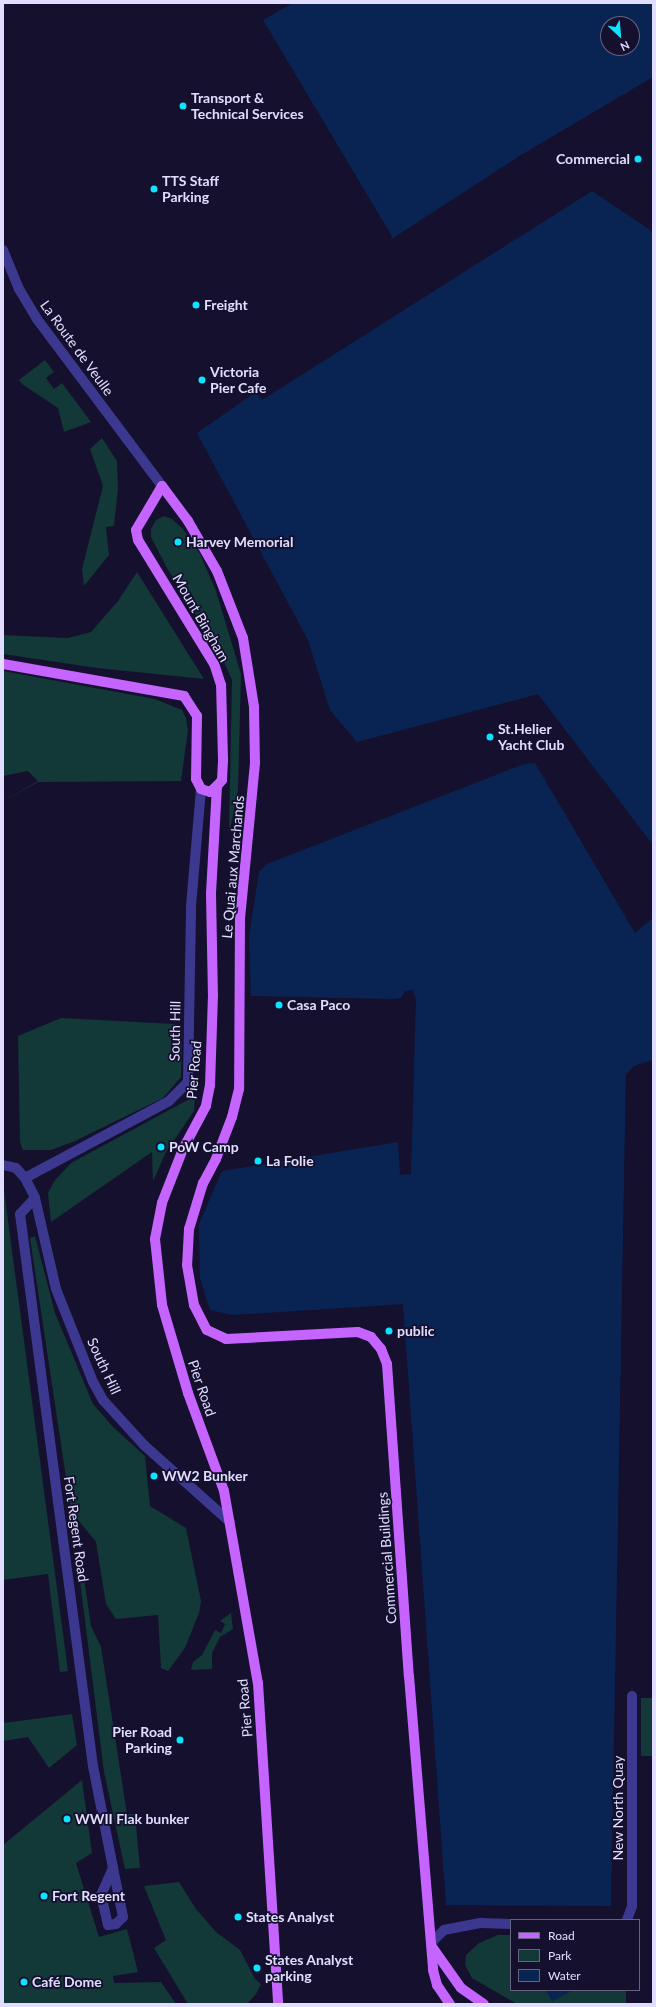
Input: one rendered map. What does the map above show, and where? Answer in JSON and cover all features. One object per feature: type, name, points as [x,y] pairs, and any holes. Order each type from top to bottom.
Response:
[{"type":"main road","name":"Mount Bingham","points":[[162,486],[136,530],[138,540],[214,664],[221,685],[223,759],[222,780],[217,786]]},
{"type":"main road","name":"Le Quai aux Marchands","points":[[162,486],[188,520],[218,571],[243,638],[254,707],[255,763],[240,918],[239,1089],[223,1144],[203,1183],[188,1229],[187,1265],[194,1304],[207,1330]]},
{"type":"main road","points":[[3,664],[184,696],[197,716],[196,779],[201,789],[210,792],[217,786]]},
{"type":"main road","name":"Pier Road","points":[[217,786],[211,894],[213,995],[210,1085],[206,1106],[183,1149],[162,1203],[155,1239],[157,1274],[164,1312],[188,1393],[220,1477],[230,1522],[258,1683],[278,2004]]},
{"type":"main road","name":"Commercial Buildings","points":[[207,1330],[226,1339],[358,1332],[371,1337],[381,1349],[387,1364],[409,1676],[432,1945],[437,1985],[450,2004]]},
{"type":"main road","points":[[432,1945],[461,1988],[484,2004]]},
{"type":"street","name":"La Route de Veulle","points":[[3,250],[19,289],[37,319],[162,486]]},
{"type":"street","name":"South Hill","points":[[25,1178],[169,1101],[188,1082],[191,906],[201,789]]},
{"type":"street","name":"South Hill","points":[[3,1165],[16,1168],[25,1178],[34,1198],[56,1289],[93,1382],[103,1400],[145,1446],[230,1522]]},
{"type":"street","name":"Fort Regent Road","points":[[34,1198],[20,1214],[28,1287],[93,1766],[123,1918],[116,1924],[108,1925],[101,1895],[113,1868]]},
{"type":"street","name":"New North Quay","points":[[627,1919],[632,1906],[632,1696]]},
{"type":"street","points":[[432,1945],[444,1930],[481,1924],[510,1924]]},
{"type":"green space","points":[[45,360],[54,372],[46,378],[54,389],[62,383],[91,422],[64,432],[58,408],[22,384],[19,380]]},
{"type":"green space","points":[[102,438],[117,461],[118,488],[114,526],[106,527],[109,555],[84,586],[82,569],[103,486],[90,449]]},
{"type":"green space","points":[[164,516],[172,519],[183,529],[200,554],[216,591],[241,674],[238,790],[229,834],[232,680],[220,653],[167,568],[151,537],[151,529],[156,520]]},
{"type":"green space","points":[[137,572],[204,679],[97,668],[3,654],[3,635],[68,638],[91,632],[118,601]]},
{"type":"green space","points":[[3,671],[155,699],[182,710],[186,718],[188,730],[181,781],[38,782],[3,801],[38,781],[28,771],[3,776]]},
{"type":"green space","points":[[61,1018],[175,1024],[182,1031],[181,1077],[163,1098],[75,1141],[51,1150],[23,1150],[20,1142],[18,1036]]},
{"type":"green space","points":[[195,1096],[194,1111],[166,1152],[153,1181],[152,1152],[51,1222],[48,1193],[55,1180],[71,1163]]},
{"type":"green space","points":[[3,1183],[68,1671],[60,1672],[48,1574],[3,1580]]},
{"type":"green space","points":[[35,1236],[55,1313],[93,1404],[113,1427],[145,1456],[150,1506],[186,1528],[201,1601],[199,1613],[185,1648],[168,1671],[161,1668],[158,1615],[116,1619],[106,1604],[96,1542],[71,1511],[30,1238]]},
{"type":"green space","points":[[78,1565],[83,1571],[91,1626],[101,1647],[127,1814],[135,1814],[140,1868],[125,1869],[104,1772]]},
{"type":"green space","points":[[231,1613],[233,1629],[220,1637],[212,1653],[212,1669],[191,1670],[193,1662],[202,1655],[215,1630],[221,1633],[225,1624],[220,1621]]},
{"type":"green space","points":[[641,1698],[653,1698],[653,1756],[641,1756]]},
{"type":"green space","points":[[72,1714],[77,1745],[49,1768],[28,1737],[3,1741],[3,1723]]},
{"type":"green space","name":"Fort Regent","points":[[82,1780],[92,1853],[76,1863],[99,1937],[127,1929],[138,1972],[113,1976],[114,1983],[161,1982],[176,2004],[3,2004],[3,1845]]},
{"type":"green space","points":[[179,1882],[196,1909],[216,1932],[240,1950],[255,1979],[261,1984],[256,1994],[247,2004],[188,2004],[154,1948],[166,1940],[144,1886]]},
{"type":"green space","points":[[498,1935],[510,1935],[510,1991],[547,1991],[552,2001],[571,1991],[626,1991],[626,2004],[517,2004],[472,1978],[465,1965],[466,1955],[479,1943]]},
{"type":"water","points":[[293,3],[653,3],[653,77],[521,155],[393,238],[263,20]]},
{"type":"water","points":[[592,191],[653,232],[653,845],[538,694],[357,742],[330,710],[308,640],[197,433],[256,392],[262,400]]},
{"type":"water","points":[[535,763],[635,933],[653,918],[653,1060],[634,1066],[626,1075],[611,1906],[446,1905],[403,1304],[233,1315],[210,1310],[200,1278],[199,1224],[222,1171],[398,1142],[400,1175],[411,1174],[416,998],[412,990],[405,991],[401,998],[391,999],[251,996],[249,936],[259,872],[267,864],[524,764]]},
{"type":"water","points":[[547,1991],[571,1991],[552,2001]]},
{"type":"pier","points":[[653,1060],[635,1068],[628,1076],[612,1908],[626,1075],[634,1066]]},
{"type":"place","name":"Transport & Technical Services","points":[[183,106]]},
{"type":"place","name":"Commercial","points":[[638,159]]},
{"type":"place","name":"TTS Staff Parking","points":[[154,189]]},
{"type":"place","name":"Freight","points":[[196,305]]},
{"type":"place","name":"Victoria Pier Cafe","points":[[202,380]]},
{"type":"place","name":"Harvey Memorial","points":[[178,542]]},
{"type":"place","name":"St.Helier Yacht Club","points":[[490,737]]},
{"type":"place","name":"Casa Paco","points":[[279,1005]]},
{"type":"place","name":"PoW Camp","points":[[161,1147]]},
{"type":"place","name":"La Folie","points":[[258,1161]]},
{"type":"place","name":"public","points":[[389,1331]]},
{"type":"place","name":"WW2 Bunker","points":[[154,1476]]},
{"type":"place","name":"Pier Road Parking","points":[[180,1740]]},
{"type":"place","name":"WWII Flak bunker","points":[[67,1819]]},
{"type":"place","name":"Fort Regent","points":[[44,1896]]},
{"type":"place","name":"States Analyst","points":[[238,1917]]},
{"type":"place","name":"States Analyst parking","points":[[257,1968]]},
{"type":"place","name":"Café Dome","points":[[24,1982]]}]
